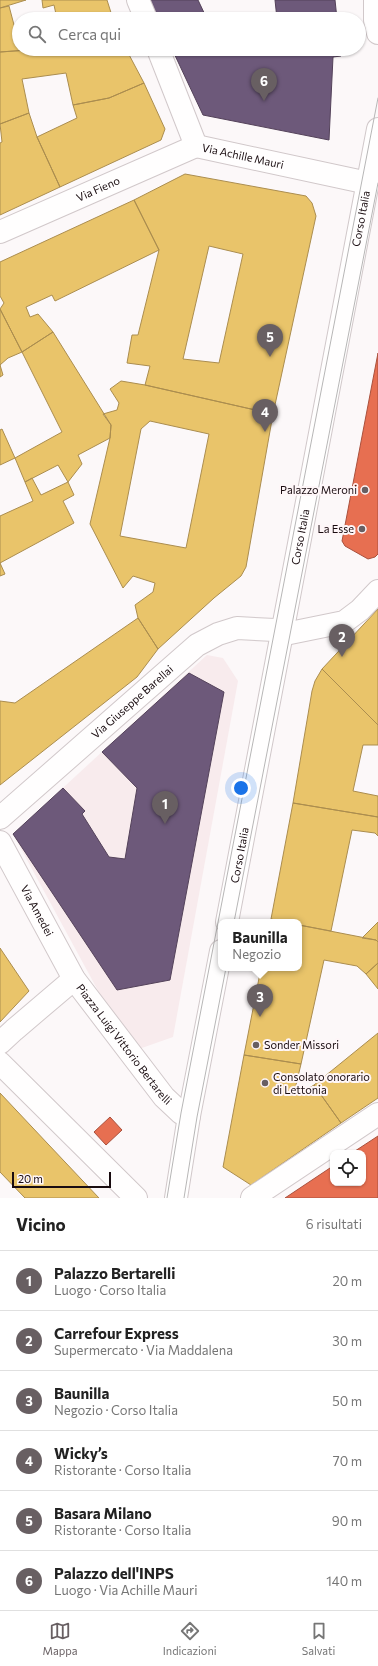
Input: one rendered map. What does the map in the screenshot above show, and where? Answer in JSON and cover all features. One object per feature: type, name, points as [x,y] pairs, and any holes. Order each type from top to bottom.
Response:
[{"type":"street","points":[[138,0],[143,12]]},
{"type":"street","points":[[375,0],[375,20],[378,33]]},
{"type":"street","name":"Via Achille Mauri","points":[[161,56],[196,146],[368,183]]},
{"type":"street","name":"Corso Italia","points":[[228,919],[378,129]]},
{"type":"street","name":"Via Fieno","points":[[0,232],[196,146]]},
{"type":"street","name":"Via Giuseppe Barellai","points":[[0,818],[197,645],[218,634],[237,628],[283,631],[290,633],[344,622],[360,610],[378,591]]},
{"type":"street","name":"Via Amedei","points":[[0,842],[74,979]]},
{"type":"street","points":[[176,1198],[189,1116],[218,966]]},
{"type":"street","name":"Piazza Luigi Vittorio Bertarelli","points":[[0,1043],[74,979],[164,1097],[181,1113],[189,1116]]},
{"type":"street","points":[[0,1062],[136,1198]]},
{"type":"street","points":[[252,1198],[378,1114]]},
{"type":"shaded area","points":[[207,655],[223,658],[238,681],[173,1037],[139,1049],[102,998],[13,834]]},
{"type":"building: Abitazioni","points":[[0,0],[26,0],[0,8]]},
{"type":"building: Abitazioni","points":[[42,0],[107,0],[111,12],[56,12],[54,5],[43,8]]},
{"type":"building: Abitazioni","points":[[9,6],[12,17],[12,51],[0,52],[0,8]]},
{"type":"building: Abitazioni","points":[[12,51],[12,56],[130,56],[144,83],[109,98],[73,105],[66,73],[22,79],[29,113],[0,124],[0,52]]},
{"type":"building: Abitazioni","points":[[144,83],[165,129],[161,140],[60,187],[37,137],[77,118],[73,105],[109,98]]},
{"type":"building: Abitazioni","points":[[29,113],[37,137],[60,187],[0,215],[0,143],[2,142],[0,124]]},
{"type":"building: Abitazioni","points":[[185,174],[306,196],[312,203],[316,216],[273,414],[145,385],[150,366],[127,363],[132,335],[138,335],[159,250],[134,200]],"holes":[[[209,246],[243,254],[219,363],[183,359]]]},
{"type":"building: Abitazioni","points":[[134,200],[159,250],[55,301],[52,295],[26,307],[30,317],[38,314],[53,332],[22,352],[0,309],[4,303],[0,296],[0,262]]},
{"type":"building: Abitazioni","points":[[0,309],[22,352],[8,358],[0,365]]},
{"type":"building: Abitazioni","points":[[53,332],[111,425],[110,438],[78,455],[82,464],[68,482],[58,465],[25,482],[15,458],[62,432],[22,352]]},
{"type":"building: Abitazioni","points":[[0,365],[3,375],[0,377]]},
{"type":"building: Abitazioni","points":[[121,381],[273,414],[246,567],[241,576],[214,598],[158,649],[138,618],[135,605],[153,592],[155,583],[133,576],[123,588],[90,524],[110,438],[111,425],[103,414],[117,410],[119,403],[110,389]],"holes":[[[150,421],[209,434],[186,548],[120,536],[141,429]]]},
{"type":"building: Abitazioni","points":[[2,429],[15,458],[0,465],[0,430]]},
{"type":"building: Abitazioni","points":[[32,478],[41,495],[68,482],[74,495],[63,501],[74,523],[0,563],[0,516],[33,501],[25,482]]},
{"type":"building: Abitazioni","points":[[0,563],[5,574],[0,576]]},
{"type":"building: Abitazioni","points":[[378,609],[378,725],[322,669]]},
{"type":"building: Abitazioni","points":[[138,618],[158,649],[137,677],[0,785],[0,701],[15,703]]},
{"type":"building: Abitazioni","points":[[322,669],[378,725],[378,745],[363,745],[353,791],[378,796],[378,817],[293,803],[312,691],[315,681]]},
{"type":"building: Abitazioni","points":[[293,803],[378,817],[378,836],[375,833],[352,830],[331,931],[302,926],[302,919],[271,919]]},
{"type":"building: Abitazioni","points":[[378,922],[378,942],[376,940],[362,938]]},
{"type":"building: Abitazioni","points":[[302,926],[376,940],[378,942],[378,963],[366,974],[357,966],[324,960],[301,1064],[244,1055],[260,971],[302,971]]},
{"type":"building: Abitazioni","points":[[0,948],[29,991],[0,1022]]},
{"type":"building: Abitazioni","points":[[378,963],[378,989],[366,974]]},
{"type":"building: Abitazioni","points":[[378,1033],[378,1098],[341,1123],[314,1085]]},
{"type":"building: Abitazioni","points":[[244,1055],[301,1064],[296,1085],[301,1093],[314,1085],[341,1123],[251,1185],[223,1167]]},
{"type":"building: Abitazioni","points":[[0,1093],[99,1198],[25,1198],[0,1172]]},
{"type":"building: Negozi","name":"Palazzo Meroni","points":[[378,353],[378,554],[375,557],[368,559],[345,546],[342,541]]},
{"type":"building: Negozi","points":[[110,1117],[122,1130],[106,1145],[94,1132]]},
{"type":"building: Negozi","points":[[378,1136],[378,1198],[285,1198],[330,1168],[330,1186],[366,1186],[366,1150],[357,1150]]},
{"type":"building: Uffici","points":[[149,0],[198,0],[204,12],[155,12]]},
{"type":"building: Uffici","points":[[275,0],[335,0],[336,12],[276,12]]},
{"type":"building: Uffici","points":[[175,56],[341,56],[333,57],[329,140],[203,115]]},
{"type":"building: Uffici","points":[[189,673],[224,692],[170,980],[117,990],[13,834],[63,788],[85,811],[82,814],[109,857],[125,859],[137,788],[102,752]]},
{"type":"tram line","points":[[219,919],[378,98]]},
{"type":"tram line","points":[[235,919],[378,183]]},
{"type":"tram line","points":[[167,1198],[181,1113],[218,922]]},
{"type":"tram line","points":[[184,1198],[197,1117],[225,971]]},
{"type":"place","name":"Palazzo dell'INPS","points":[[264,101]]},
{"type":"place","name":"Basara Milano","points":[[270,357]]},
{"type":"place","name":"Wicky’s","points":[[265,432]]},
{"type":"place","name":"Palazzo Meroni","points":[[365,490]]},
{"type":"place","name":"La Esse","points":[[362,529]]},
{"type":"place","name":"Carrefour Express","points":[[342,657]]},
{"type":"place","name":"Palazzo Bertarelli","points":[[165,824]]},
{"type":"place","name":"Baunilla","points":[[260,1017]]},
{"type":"place","name":"Sonder Missori","points":[[256,1045]]},
{"type":"place","name":"Consolato onorario di Lettonia","points":[[265,1083]]}]
